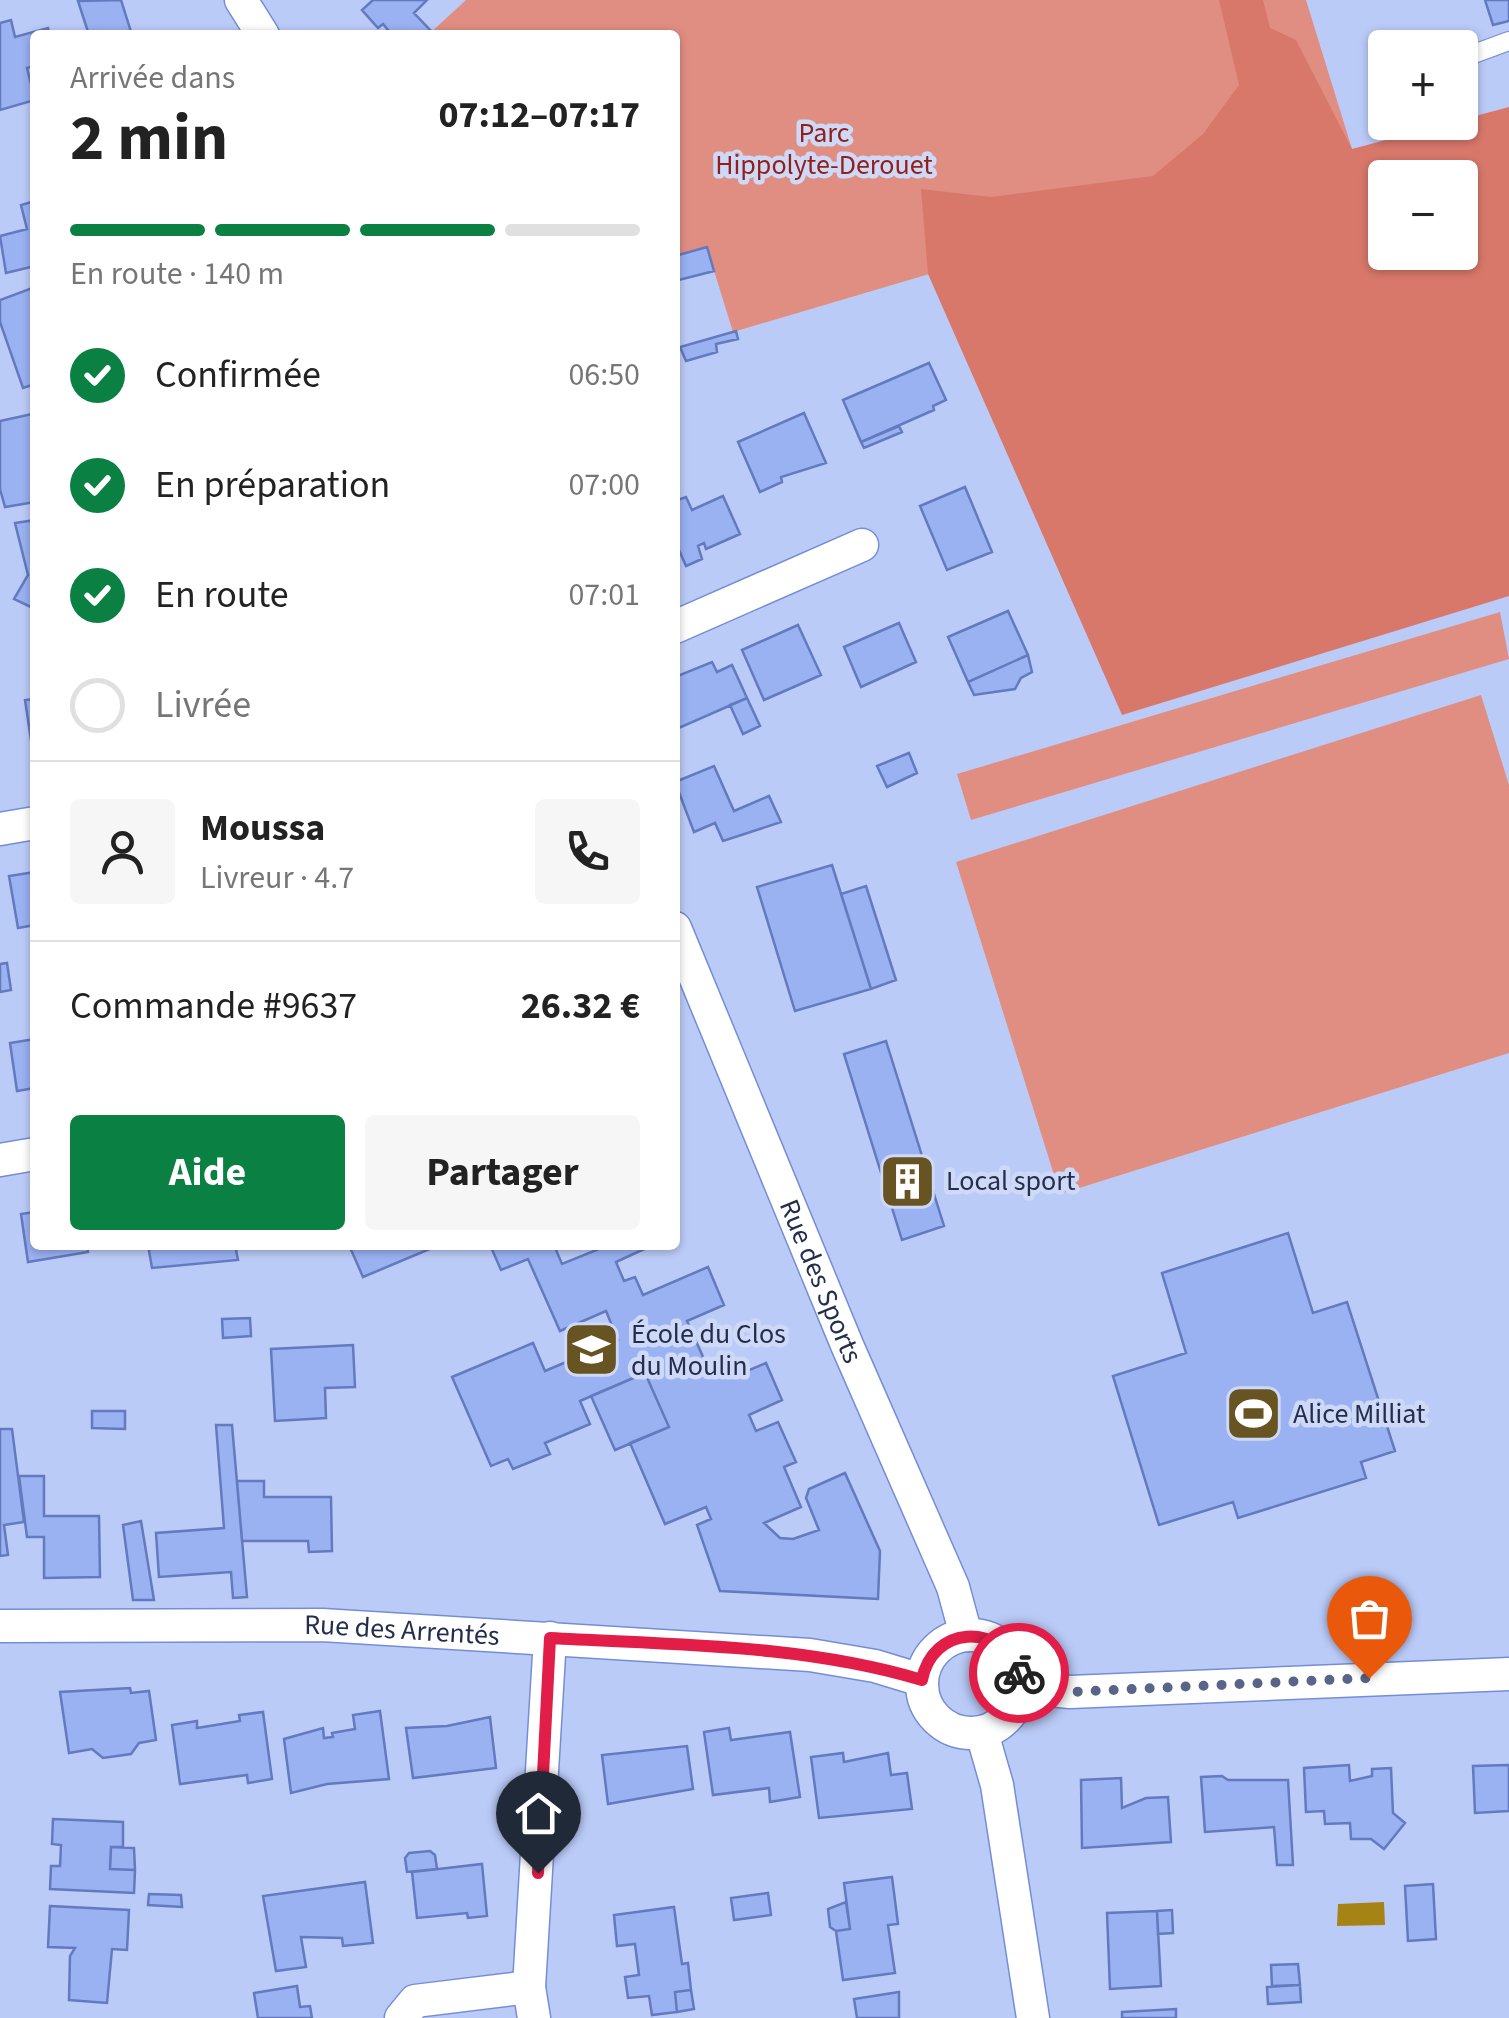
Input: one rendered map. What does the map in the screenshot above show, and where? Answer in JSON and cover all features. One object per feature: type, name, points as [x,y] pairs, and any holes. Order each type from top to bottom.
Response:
[{"type":"street","points":[[240,0],[260,30]]},
{"type":"street","points":[[680,626],[862,545]]},
{"type":"street","points":[[0,829],[30,824]]},
{"type":"street","name":"Rue des Sports","points":[[680,940],[847,1345],[953,1587],[966,1635]]},
{"type":"street","points":[[0,1160],[30,1155]]},
{"type":"street","name":"Rue des Arrentés","points":[[0,1626],[322,1625],[550,1638],[810,1655],[875,1666],[922,1680]]},
{"type":"street","points":[[966,1635],[983,1636],[1002,1646],[1017,1667],[1020,1687],[1006,1720],[982,1733],[958,1732],[935,1719],[925,1703],[922,1680],[935,1650],[966,1635]]},
{"type":"street","points":[[401,2018],[415,2001],[532,2002],[550,1638]]},
{"type":"street","points":[[1020,1687],[1070,1692],[1509,1674]]},
{"type":"street","points":[[982,1733],[997,1785],[1034,2018]]},
{"type":"lane","points":[[1478,52],[1509,42]]},
{"type":"green space","name":"Parc Hippolyte-Derouet","points":[[466,0],[1306,0],[1352,149],[733,332],[707,248],[680,255],[680,30],[433,30]]},
{"type":"green space","points":[[1500,612],[1509,659],[971,820],[957,774]]},
{"type":"green space","points":[[1481,695],[1509,785],[1509,1053],[1060,1194],[956,862]]},
{"type":"shaded area","points":[[1219,0],[1263,0],[1270,28],[1296,40],[1352,149],[1386,140],[1478,140],[1478,115],[1509,107],[1509,596],[1122,715],[928,274],[921,189],[991,197],[1153,176],[1203,134],[1239,85]]},
{"type":"shaded area","points":[[1384,1902],[1385,1925],[1337,1926],[1338,1904]]},
{"type":"building","points":[[121,0],[130,30],[87,30],[78,1]]},
{"type":"building","points":[[373,0],[427,0],[414,13],[430,30],[388,30],[383,24],[378,28],[362,10]]},
{"type":"building","points":[[1485,0],[1509,0],[1509,21],[1493,25]]},
{"type":"building","points":[[11,20],[15,37],[30,33],[27,68],[30,101],[0,110],[0,23]]},
{"type":"building","points":[[30,202],[30,267],[6,273],[0,236],[27,229],[21,205]]},
{"type":"building","points":[[707,247],[714,271],[680,280],[680,255]]},
{"type":"building","points":[[30,289],[30,386],[23,388],[0,322],[0,300]]},
{"type":"building","points":[[736,331],[738,339],[716,344],[717,352],[686,361],[680,347]]},
{"type":"building","points":[[929,363],[946,400],[933,406],[934,410],[861,442],[843,400]]},
{"type":"building","points":[[804,413],[826,463],[781,477],[782,482],[760,492],[738,442]]},
{"type":"building","points":[[30,414],[30,503],[5,507],[0,489],[0,421]]},
{"type":"building","points":[[899,426],[902,432],[864,448],[861,442]]},
{"type":"building","points":[[965,487],[992,552],[947,570],[920,506]]},
{"type":"building","points":[[723,496],[740,534],[706,549],[704,543],[698,546],[702,559],[686,566],[680,552],[680,499],[686,497],[692,510]]},
{"type":"building","points":[[30,521],[30,607],[14,599],[28,575],[15,523]]},
{"type":"building","points":[[1008,611],[1028,655],[968,682],[948,637]]},
{"type":"building","points":[[899,623],[916,662],[861,687],[844,647]]},
{"type":"building","points":[[798,625],[821,675],[764,700],[742,650]]},
{"type":"building","points":[[1028,655],[1032,672],[1021,678],[1015,689],[974,695],[968,682]]},
{"type":"building","points":[[712,662],[717,672],[732,665],[747,698],[680,728],[680,675]]},
{"type":"building","points":[[747,698],[760,726],[743,734],[730,705]]},
{"type":"building","points":[[25,700],[30,700],[30,734]]},
{"type":"building","points":[[909,753],[917,773],[887,787],[877,766]]},
{"type":"building","points":[[714,766],[734,811],[769,796],[781,822],[723,841],[715,823],[694,832],[680,795],[680,780]]},
{"type":"building","points":[[832,865],[871,989],[795,1011],[757,887]]},
{"type":"building","points":[[30,873],[30,926],[18,928],[9,876]]},
{"type":"building","points":[[866,886],[896,980],[871,989],[841,894]]},
{"type":"building","points":[[7,963],[11,990],[0,992],[0,964]]},
{"type":"building","points":[[30,1040],[30,1089],[17,1091],[10,1043]]},
{"type":"building","name":"Local sport","points":[[886,1041],[944,1226],[902,1240],[844,1054]]},
{"type":"building","points":[[30,1213],[30,1250],[88,1252],[28,1262],[21,1214]]},
{"type":"building","name":"Alice Milliat","points":[[1288,1233],[1313,1313],[1347,1302],[1395,1451],[1361,1462],[1366,1478],[1238,1518],[1233,1502],[1159,1525],[1113,1376],[1186,1353],[1162,1273]]},
{"type":"building","points":[[149,1250],[236,1250],[238,1260],[152,1268]]},
{"type":"building","points":[[351,1250],[427,1250],[363,1277]]},
{"type":"building","points":[[492,1250],[556,1250],[562,1264],[597,1250],[642,1250],[616,1262],[624,1281],[635,1277],[643,1295],[708,1267],[724,1305],[687,1321],[708,1368],[725,1360],[733,1377],[766,1363],[782,1400],[749,1415],[756,1431],[778,1422],[796,1462],[784,1467],[801,1507],[764,1523],[780,1538],[793,1539],[819,1530],[806,1498],[809,1489],[845,1473],[880,1551],[878,1599],[720,1591],[697,1525],[711,1519],[706,1507],[665,1524],[630,1443],[669,1427],[645,1373],[580,1401],[590,1424],[545,1443],[550,1454],[513,1469],[508,1459],[491,1466],[452,1377],[533,1343],[545,1371],[618,1340],[606,1311],[560,1331],[528,1259],[501,1270]]},
{"type":"building","points":[[250,1318],[251,1336],[223,1338],[222,1319]]},
{"type":"building","points":[[353,1345],[355,1387],[325,1388],[326,1418],[275,1421],[271,1349]]},
{"type":"building","points":[[645,1373],[669,1427],[615,1450],[591,1396]]},
{"type":"building","points":[[92,1411],[125,1411],[125,1429],[92,1428]]},
{"type":"building","points":[[216,1425],[232,1425],[247,1597],[233,1598],[231,1572],[159,1577],[156,1533],[224,1528]]},
{"type":"building","points":[[0,1429],[12,1429],[24,1522],[4,1525],[8,1555],[0,1556]]},
{"type":"building","points":[[19,1476],[44,1476],[44,1516],[99,1516],[100,1577],[44,1578],[44,1537],[27,1537]]},
{"type":"building","points":[[237,1481],[264,1481],[264,1497],[331,1497],[332,1551],[309,1552],[308,1541],[242,1541]]},
{"type":"building","points":[[141,1521],[154,1600],[133,1600],[123,1525]]},
{"type":"building","points":[[130,1688],[131,1693],[149,1691],[156,1740],[139,1743],[131,1754],[103,1758],[92,1749],[69,1753],[60,1692]]},
{"type":"building","points":[[380,1711],[389,1779],[327,1784],[291,1793],[284,1739],[323,1728],[324,1738],[333,1737],[332,1733],[355,1729],[353,1715]]},
{"type":"building","points":[[263,1712],[272,1779],[248,1783],[247,1775],[180,1784],[172,1725],[197,1721],[197,1728],[240,1721],[239,1715]]},
{"type":"building","points":[[490,1717],[496,1768],[413,1778],[406,1728],[447,1726]]},
{"type":"building","points":[[729,1728],[731,1740],[790,1732],[800,1797],[770,1802],[769,1788],[713,1795],[704,1732]]},
{"type":"building","points":[[687,1746],[693,1789],[608,1804],[602,1755]]},
{"type":"building","points":[[843,1753],[844,1762],[888,1753],[891,1775],[907,1773],[912,1809],[819,1818],[811,1757]]},
{"type":"building","points":[[1349,1765],[1350,1781],[1372,1776],[1372,1769],[1391,1768],[1393,1813],[1405,1823],[1384,1849],[1371,1839],[1351,1839],[1350,1823],[1325,1824],[1324,1811],[1306,1812],[1304,1768]]},
{"type":"building","points":[[1509,1765],[1509,1811],[1475,1813],[1473,1766]]},
{"type":"building","points":[[1222,1776],[1228,1780],[1288,1780],[1293,1865],[1277,1865],[1274,1827],[1205,1832],[1201,1777]]},
{"type":"building","points":[[1121,1778],[1122,1808],[1146,1798],[1168,1797],[1171,1842],[1082,1848],[1081,1780]]},
{"type":"building","points":[[53,1819],[123,1822],[123,1847],[111,1847],[110,1869],[135,1870],[134,1893],[50,1889],[51,1866],[60,1866],[61,1845],[52,1844]]},
{"type":"building","points":[[111,1847],[134,1848],[135,1870],[110,1869]]},
{"type":"building","points":[[430,1851],[435,1855],[437,1869],[407,1872],[405,1858],[409,1853]]},
{"type":"building","points":[[482,1864],[487,1916],[468,1918],[467,1913],[417,1918],[412,1872]]},
{"type":"building","points":[[892,1877],[898,1924],[888,1925],[895,1973],[843,1980],[836,1931],[850,1929],[844,1883]]},
{"type":"building","points":[[365,1882],[373,1943],[343,1946],[342,1938],[301,1937],[306,1967],[276,1971],[263,1896]]},
{"type":"building","points":[[1433,1884],[1436,1939],[1408,1941],[1405,1886]]},
{"type":"building","points":[[768,1893],[771,1915],[734,1920],[731,1898]]},
{"type":"building","points":[[149,1894],[181,1895],[182,1907],[148,1905]]},
{"type":"building","points":[[846,1902],[850,1929],[836,1931],[830,1927],[828,1909]]},
{"type":"building","points":[[50,1906],[129,1910],[127,1950],[112,1949],[107,2003],[69,2000],[70,1956],[75,1948],[48,1947]]},
{"type":"building","points":[[674,1907],[682,1964],[688,1963],[691,1990],[675,1992],[677,2012],[652,2015],[649,1996],[628,1998],[625,1977],[639,1975],[635,1944],[617,1946],[614,1915]]},
{"type":"building","points":[[1172,1910],[1173,1933],[1158,1934],[1157,1911]]},
{"type":"building","points":[[1157,1911],[1161,1986],[1110,1989],[1107,1913]]},
{"type":"building","points":[[1298,1964],[1300,1985],[1272,1986],[1271,1965]]},
{"type":"building","points":[[1300,1985],[1301,2002],[1268,2004],[1267,1987]]},
{"type":"building","points":[[297,1986],[300,2007],[310,2006],[312,2018],[258,2018],[254,1993]]},
{"type":"building","points":[[691,1990],[694,2009],[677,2012],[675,1992]]},
{"type":"building","points":[[899,1992],[899,2018],[857,2018],[854,1999]]},
{"type":"building","points":[[1176,2009],[1176,2018],[1122,2018],[1122,2012]]},
{"type":"way so far","points":[[1019,1673],[1020,1687],[1070,1692],[1369,1678]]},
{"type":"place","name":"Local sport","points":[[907,1181]]},
{"type":"place","name":"École du Clos du Moulin","points":[[592,1350]]},
{"type":"place","name":"Alice Milliat","points":[[1254,1414]]},
{"type":"route","points":[[538,1873],[550,1638],[810,1655],[875,1666],[922,1680],[928,1658],[935,1650],[959,1636],[975,1635],[1002,1646],[1019,1673]]}]
